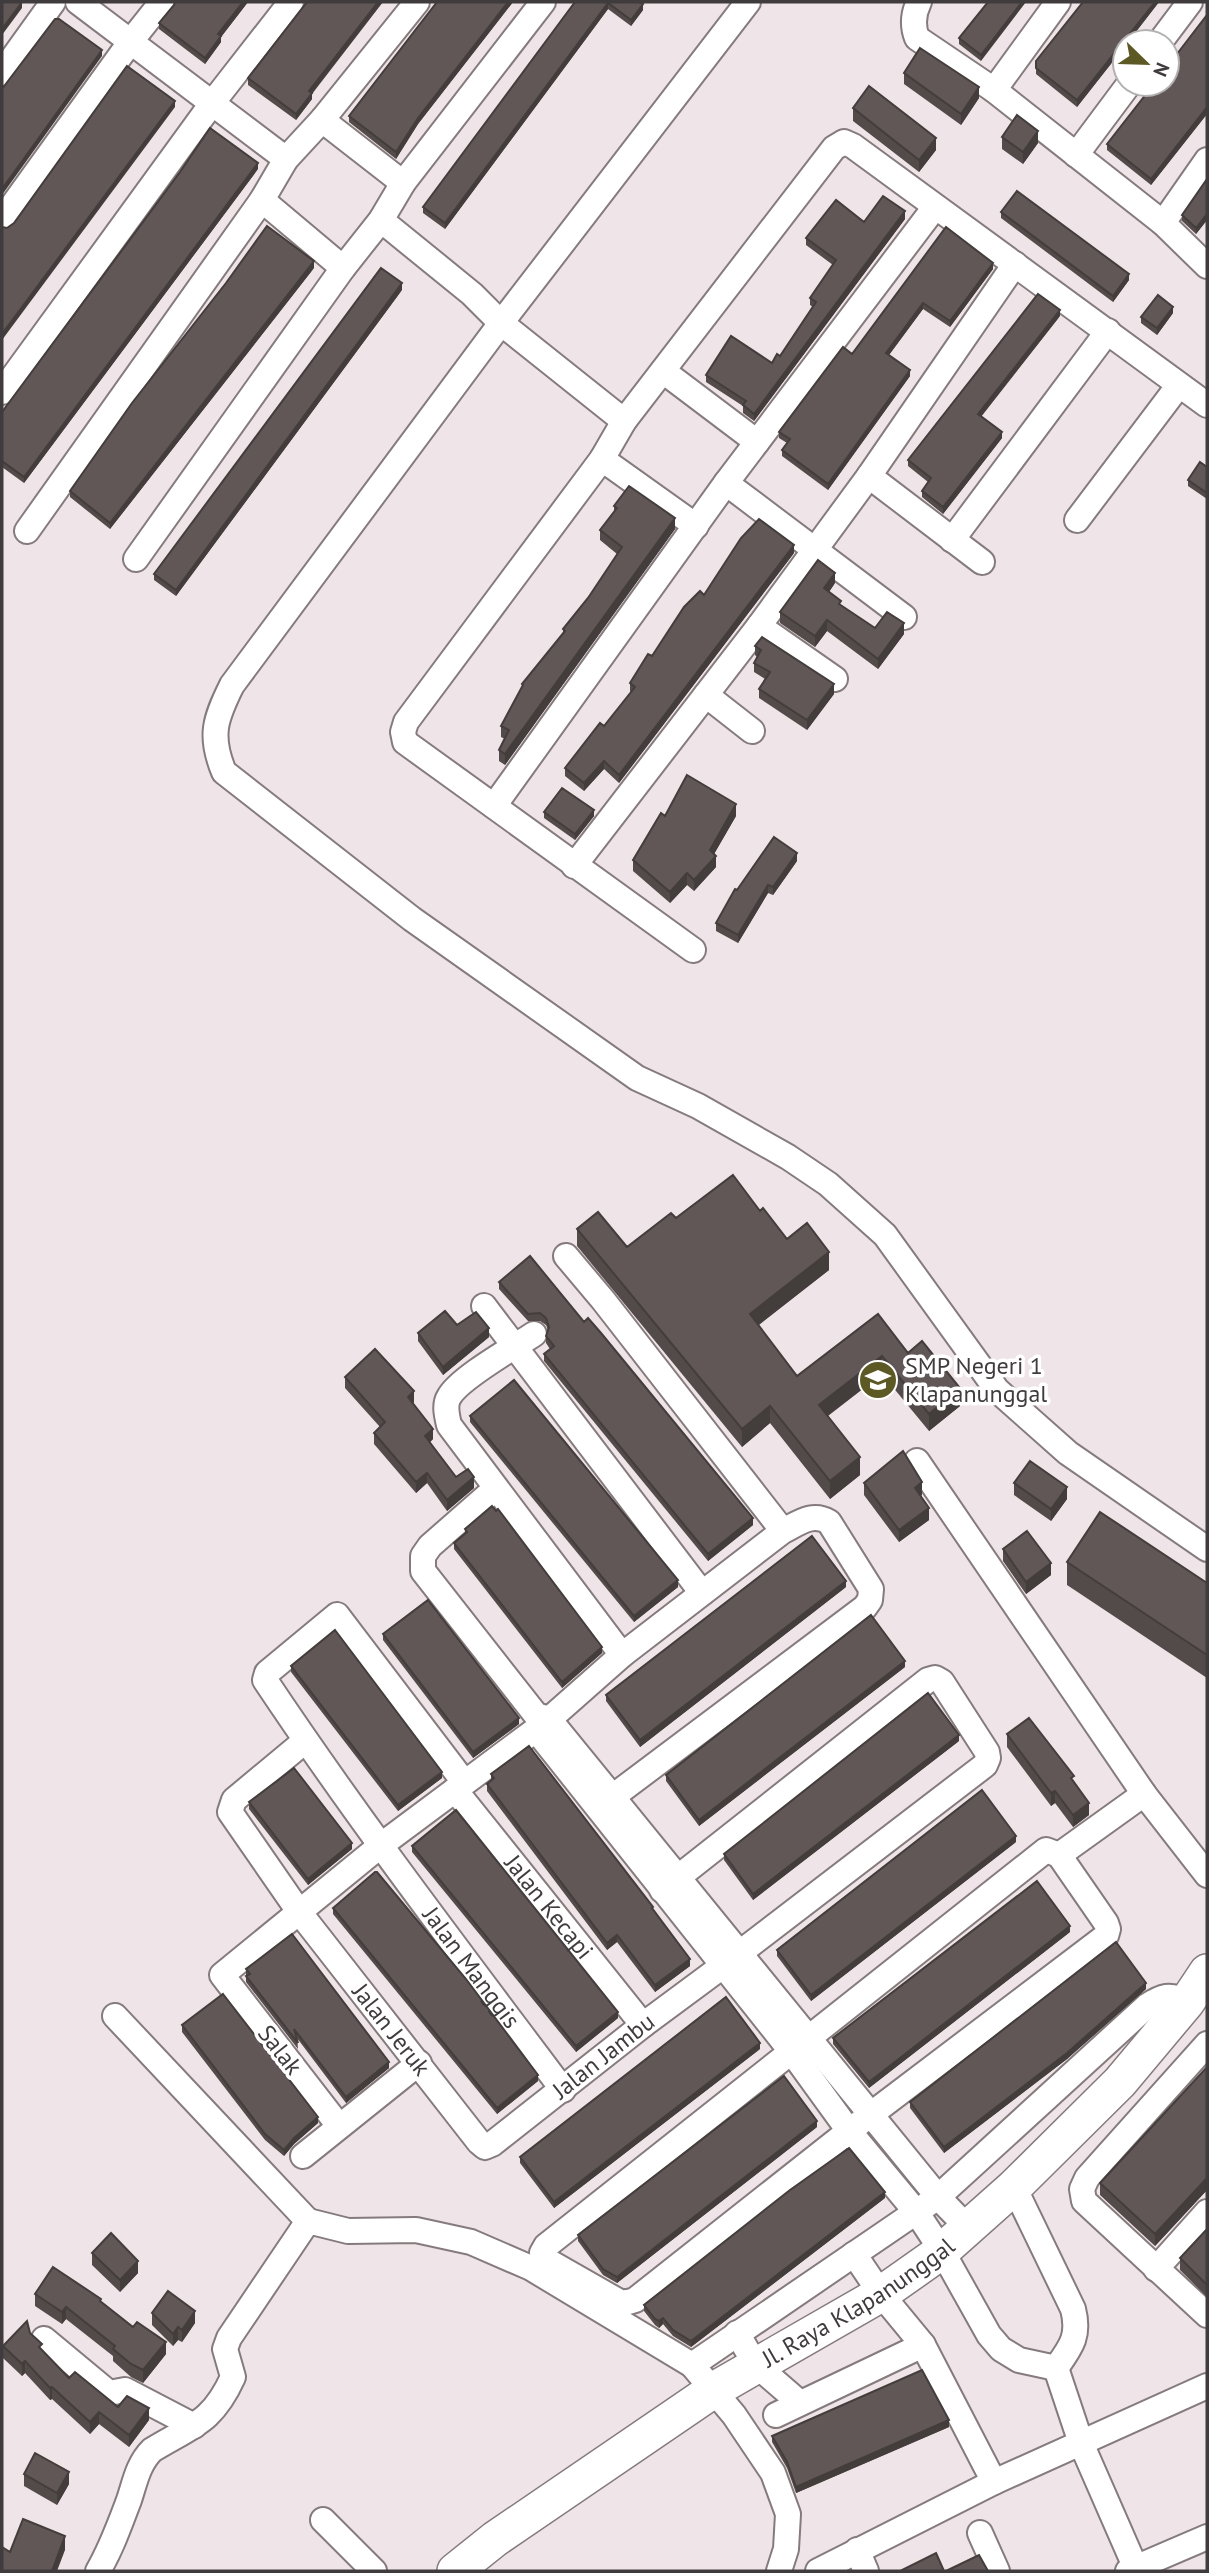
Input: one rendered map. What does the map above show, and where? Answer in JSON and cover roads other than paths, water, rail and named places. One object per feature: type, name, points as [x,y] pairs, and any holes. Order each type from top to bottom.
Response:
[{"type":"street","points":[[2,73],[52,2]]},
{"type":"street","points":[[79,2],[286,159]]},
{"type":"street","points":[[2,220],[162,2]]},
{"type":"street","points":[[2,393],[213,102],[291,2]]},
{"type":"street","points":[[27,531],[262,200],[286,159],[322,120],[417,2]]},
{"type":"street","points":[[136,559],[343,268],[382,220],[403,183],[543,2]]},
{"type":"street","points":[[748,2],[501,323],[232,685],[218,712],[214,743],[224,772],[412,919],[637,1078],[698,1106],[788,1157],[828,1184],[885,1235],[998,1390],[1068,1453],[1207,1549]]},
{"type":"street","points":[[919,2],[914,17],[913,29],[916,38],[994,90],[1163,223],[1207,266]]},
{"type":"street","points":[[994,90],[1058,2]]},
{"type":"street","points":[[1170,28],[1190,2]]},
{"type":"street","points":[[1076,155],[1119,98]]},
{"type":"street","points":[[322,120],[403,183]]},
{"type":"street","points":[[693,950],[405,742],[403,732],[407,722],[602,459],[624,421],[834,148],[845,142],[853,146],[1207,405]]},
{"type":"street","points":[[1163,223],[1207,160]]},
{"type":"street","points":[[262,200],[343,268]]},
{"type":"street","points":[[494,806],[726,483],[935,207]]},
{"type":"street","points":[[382,220],[472,294],[501,323],[624,421]]},
{"type":"street","points":[[574,866],[760,625],[869,476],[1015,264]]},
{"type":"street","points":[[951,540],[1108,331]]},
{"type":"street","points":[[663,371],[757,442]]},
{"type":"street","points":[[1077,520],[1179,385]]},
{"type":"street","points":[[602,459],[696,526]]},
{"type":"street","points":[[869,476],[982,562]]},
{"type":"street","points":[[726,483],[904,617]]},
{"type":"street","points":[[760,625],[835,679]]},
{"type":"street","points":[[706,695],[752,731]]},
{"type":"street","points":[[566,1256],[604,1300],[783,1531]]},
{"type":"street","points":[[484,1306],[525,1340],[702,1592]]},
{"type":"street","points":[[525,1340],[465,1380],[448,1398],[446,1413],[449,1424],[495,1489],[622,1655]]},
{"type":"street","points":[[917,1461],[1144,1794],[1207,1875]]},
{"type":"street","points":[[495,1489],[430,1546],[423,1556],[424,1571],[540,1721],[800,2044],[872,2116],[938,2197],[966,2226]]},
{"type":"street","points":[[300,1913],[380,1846],[783,1531],[811,1517],[819,1516],[829,1521],[871,1589],[870,1600],[865,1607],[606,1802]]},
{"type":"street","name":"Jalan Kecapi","points":[[305,1741],[265,1680],[267,1672],[337,1615],[459,1786],[643,2025]]},
{"type":"street","name":"Jalan Jambu","points":[[482,2146],[492,2144],[643,2025],[985,1765],[987,1752],[942,1682],[935,1678],[928,1680],[671,1883]]},
{"type":"street","name":"Jalan Manggis","points":[[305,1741],[380,1846],[563,2090]]},
{"type":"street","name":"Jalan Jeruk","points":[[305,1741],[234,1800],[230,1812],[300,1913],[482,2146]]},
{"type":"street","points":[[1059,1855],[1144,1794]]},
{"type":"street","points":[[1046,1850],[1059,1855],[1106,1923],[1107,1937],[849,2131],[635,2300],[625,2303],[618,2301],[546,2260],[542,2253],[546,2246],[800,2044],[1046,1850]]},
{"type":"street","name":"Salak","points":[[300,1913],[222,1975],[339,2126]]},
{"type":"street","name":"Jl. Raya Klapanunggal","points":[[455,2571],[561,2493],[702,2378],[755,2364],[881,2294],[942,2251],[966,2226],[1014,2187],[1120,2082],[1187,2002],[1207,1972]]},
{"type":"street","points":[[702,2378],[737,2333],[938,2197],[1147,2006],[1161,1996],[1173,1995],[1187,2002]]},
{"type":"street","points":[[115,2016],[308,2221],[348,2231],[416,2230],[471,2242],[531,2268],[702,2378],[734,2415],[773,2473],[788,2514],[786,2549],[779,2571]]},
{"type":"street","points":[[800,2044],[849,2131],[917,2213],[942,2251],[989,2335],[1001,2349],[1019,2360],[1056,2368]]},
{"type":"street","points":[[1207,2044],[1087,2178],[1082,2189],[1084,2201],[1207,2315]]},
{"type":"street","points":[[303,2156],[419,2063]]},
{"type":"street","points":[[1014,2187],[1073,2309],[1077,2325],[1073,2345],[1056,2368]]},
{"type":"street","points":[[1156,2269],[1207,2213]]},
{"type":"street","points":[[98,2571],[112,2542],[139,2468],[146,2457],[207,2418],[224,2397],[233,2376],[225,2349],[229,2338],[308,2221]]},
{"type":"street","points":[[854,2253],[881,2294],[923,2345],[994,2482]]},
{"type":"street","points":[[737,2333],[755,2364],[800,2403]]},
{"type":"street","points":[[44,2339],[109,2393],[125,2390],[194,2426]]},
{"type":"street","points":[[776,2415],[923,2345]]},
{"type":"street","points":[[1056,2368],[1081,2443],[1134,2570],[1207,2536]]},
{"type":"street","points":[[818,2571],[862,2561],[994,2482],[1207,2386]]},
{"type":"street","points":[[323,2520],[373,2571]]},
{"type":"street","points":[[980,2533],[997,2571]]},
{"type":"place","name":"SMP Negeri 1 Klapanunggal","points":[[878,1380]]}]
